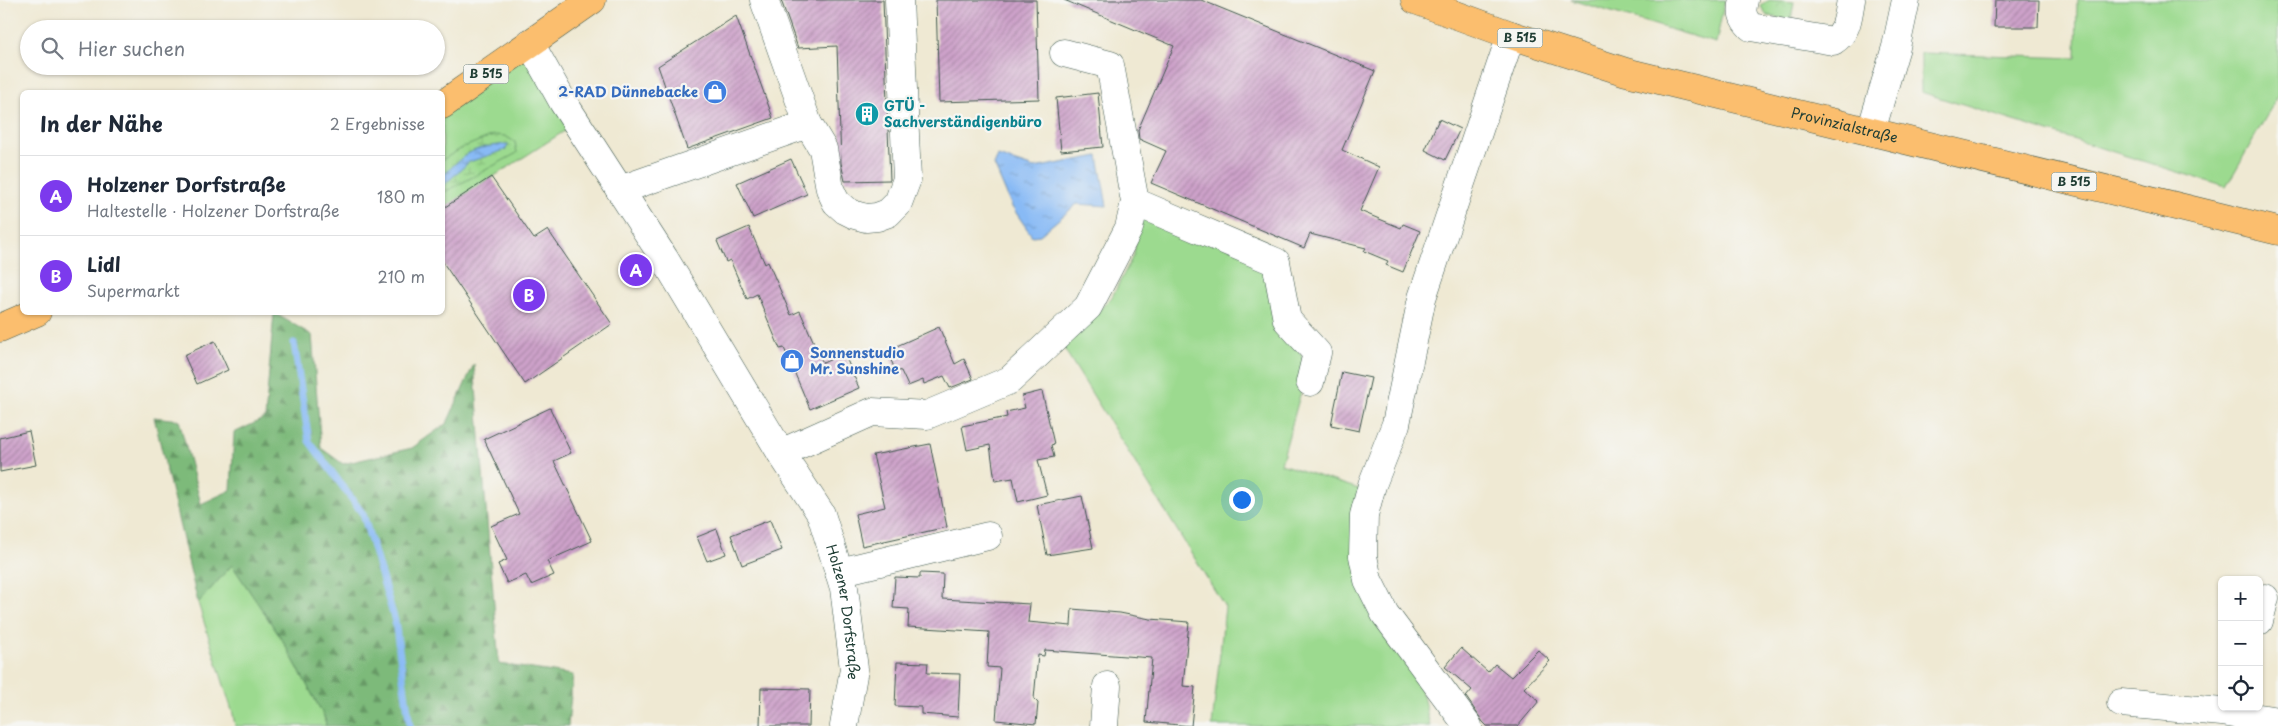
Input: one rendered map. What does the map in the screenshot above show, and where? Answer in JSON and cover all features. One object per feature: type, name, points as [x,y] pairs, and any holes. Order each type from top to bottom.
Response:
[{"type":"main road","name":"B 515","points":[[445,103],[592,0]]},
{"type":"main road","name":"Provinzialstraße","points":[[1415,0],[1511,36],[1626,72],[2278,231]]},
{"type":"main road","points":[[0,328],[30,315]]},
{"type":"street","points":[[764,0],[808,124],[823,149],[830,189],[836,202],[844,210],[866,218],[888,213],[898,203],[907,179],[899,0]]},
{"type":"street","points":[[1744,0],[1742,12],[1744,20],[1751,27],[1833,41],[1840,37],[1846,28],[1851,0]]},
{"type":"street","points":[[1871,131],[1896,47],[1906,0]]},
{"type":"street","points":[[1468,726],[1376,598],[1368,580],[1363,556],[1364,515],[1372,484],[1396,424],[1422,298],[1511,36]]},
{"type":"street","name":"Holzener Dorfstraße","points":[[530,43],[563,102],[664,258],[781,453],[821,514],[844,588],[854,669],[844,726]]},
{"type":"street","points":[[781,453],[872,412],[927,415],[1010,380],[1088,307],[1129,228],[1135,202],[1110,65],[1064,53]]},
{"type":"street","points":[[620,190],[808,124]]},
{"type":"street","points":[[1135,202],[1276,262],[1287,320],[1317,353],[1310,382]]},
{"type":"street","points":[[839,572],[988,536]]},
{"type":"street","points":[[1104,726],[1107,686]]},
{"type":"street","points":[[2121,703],[2218,710]]},
{"type":"street","points":[[2234,711],[2278,721]]},
{"type":"green space","points":[[1571,0],[1725,0],[1716,43]]},
{"type":"green space","points":[[1770,0],[1794,2],[1791,20],[1767,16],[1760,5]]},
{"type":"green space","points":[[2077,0],[2278,0],[2278,96],[2226,187],[1921,92],[1921,53],[2076,58]]},
{"type":"green space","points":[[530,43],[577,123],[445,208],[445,103]]},
{"type":"green space","points":[[494,135],[505,136],[515,142],[517,153],[445,192],[445,158],[464,147]]},
{"type":"green space","points":[[1140,210],[1267,263],[1307,370],[1281,464],[1362,490],[1355,521],[1423,696],[1430,726],[1212,726],[1225,607],[1063,347],[1112,297],[1134,254]]},
{"type":"green space","points":[[274,315],[277,315],[312,335],[321,448],[343,464],[412,448],[447,423],[474,364],[499,664],[573,675],[568,726],[326,726],[324,716],[283,641],[232,565],[198,603],[154,417],[179,420],[201,504],[231,490],[234,433],[265,418]]},
{"type":"green space","points":[[232,565],[283,641],[324,716],[326,726],[235,726],[233,714],[198,603]]},
{"type":"water","points":[[509,144],[505,150],[469,162],[445,184],[445,174],[458,161],[472,152],[487,147]]},
{"type":"water","points":[[998,156],[1034,168],[1098,156],[1107,206],[1077,204],[1040,235],[1032,236],[1012,207],[994,165]]},
{"type":"building","name":"GTÜ - Sachverständigenbüro","points":[[781,0],[883,0],[890,180],[845,181],[841,163],[837,46],[798,48]]},
{"type":"building","points":[[936,0],[1036,0],[1039,99],[939,102]]},
{"type":"building","points":[[1064,0],[1201,0],[1375,71],[1342,150],[1379,167],[1360,211],[1401,228],[1403,224],[1420,231],[1403,272],[1386,265],[1388,261],[1364,251],[1366,248],[1310,234],[1304,248],[1151,183],[1166,151],[1139,139],[1138,130],[1174,46]]},
{"type":"building","points":[[1995,0],[2039,0],[2038,27],[1994,27]]},
{"type":"building","name":"2-RAD Dünnebacke","points":[[736,16],[773,118],[687,149],[658,66]]},
{"type":"building","points":[[1098,93],[1103,147],[1061,151],[1056,98]]},
{"type":"building","points":[[1439,119],[1460,129],[1445,160],[1425,150]]},
{"type":"building","points":[[791,159],[807,194],[753,218],[737,183]]},
{"type":"building","points":[[491,177],[534,239],[548,230],[612,324],[525,384],[445,265],[445,207]]},
{"type":"building","points":[[749,227],[765,264],[768,262],[791,315],[800,311],[823,363],[844,353],[859,388],[810,409],[784,348],[780,349],[757,294],[747,299],[730,260],[726,262],[717,241]]},
{"type":"building","points":[[939,327],[955,364],[964,359],[973,379],[950,388],[944,376],[924,384],[923,380],[908,386],[901,371],[895,370],[891,360],[890,349]]},
{"type":"building","points":[[215,341],[228,370],[197,384],[184,355]]},
{"type":"building","points":[[1342,372],[1371,378],[1359,431],[1331,425]]},
{"type":"building","points":[[1042,391],[1054,444],[1051,445],[1054,457],[1038,460],[1047,495],[1018,502],[1013,478],[995,481],[990,445],[967,450],[962,426],[1007,417],[1006,412],[1025,408],[1022,396]]},
{"type":"building","points":[[550,408],[571,453],[554,461],[592,541],[547,561],[554,575],[531,585],[526,575],[507,583],[498,564],[507,560],[491,526],[519,514],[484,439]]},
{"type":"building","points":[[29,431],[36,465],[0,472],[0,438]]},
{"type":"building","points":[[930,444],[947,527],[862,546],[855,514],[885,507],[873,455]]},
{"type":"building","points":[[1082,496],[1093,548],[1047,555],[1037,505]]},
{"type":"building","points":[[770,520],[782,550],[742,565],[731,535]]},
{"type":"building","points":[[717,529],[726,554],[707,561],[697,537]]},
{"type":"building","points":[[920,573],[943,574],[942,599],[1030,604],[1028,622],[1071,626],[1072,609],[1189,622],[1183,686],[1195,687],[1191,726],[1146,722],[1152,658],[1045,650],[1044,656],[1038,655],[1034,699],[1038,703],[1036,724],[996,720],[1000,668],[987,667],[989,632],[908,627],[909,609],[893,608],[895,577],[920,578]]},
{"type":"building","points":[[1461,648],[1488,672],[1495,664],[1511,677],[1538,650],[1550,661],[1524,688],[1539,701],[1518,726],[1487,726],[1483,722],[1466,697],[1472,690],[1445,667]]},
{"type":"building","points":[[897,662],[928,663],[927,673],[960,674],[958,717],[921,714],[921,707],[895,706]]},
{"type":"building","points":[[761,688],[810,689],[809,726],[760,726]]},
{"type":"waterway","points":[[294,343],[309,441],[363,514],[395,621],[410,726]]},
{"type":"place","name":"2-RAD Dünnebacke","points":[[715,92]]},
{"type":"place","name":"GTÜ - Sachverständigenbüro","points":[[867,114]]},
{"type":"place","name":"Holzener Dorfstraße","points":[[636,270]]},
{"type":"place","name":"Lidl","points":[[529,295]]},
{"type":"place","name":"Sonnenstudio Mr. Sunshine","points":[[792,361]]}]
